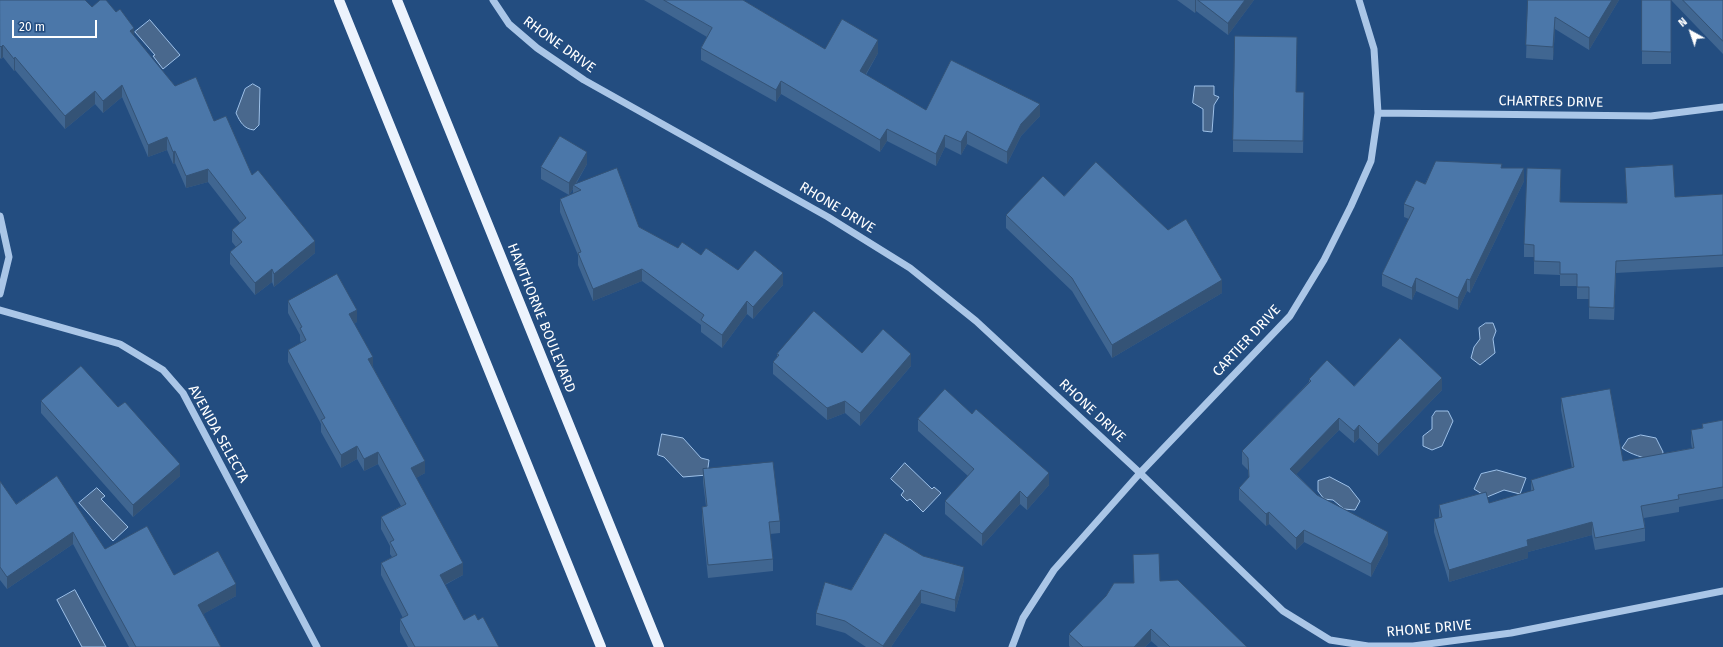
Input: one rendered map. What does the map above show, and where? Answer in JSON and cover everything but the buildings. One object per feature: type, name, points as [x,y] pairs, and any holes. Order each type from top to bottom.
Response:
[{"type":"main road","points":[[339,0],[601,647]]},
{"type":"main road","name":"HAWTHORNE BOULEVARD","points":[[397,0],[660,647]]},
{"type":"street","name":"RHONE DRIVE","points":[[493,0],[509,24],[537,48],[584,80],[828,217],[910,268],[967,313],[1140,473],[1283,611],[1330,640],[1368,646],[1413,646],[1511,633],[1723,591]]},
{"type":"street","name":"CARTIER DRIVE","points":[[1012,647],[1023,618],[1054,570],[1140,473],[1290,316],[1327,253],[1351,206],[1371,161],[1378,113],[1374,49],[1359,0]]},
{"type":"street","name":"CHARTRES DRIVE","points":[[1378,113],[1651,116],[1723,107]]},
{"type":"street","points":[[0,216],[9,256],[0,294]]},
{"type":"street","name":"AVENIDA SELECTA","points":[[0,310],[120,344],[163,370],[183,394],[317,647]]},
{"type":"water","points":[[150,20],[180,55],[163,69],[153,56],[155,55],[135,32]]},
{"type":"water","points":[[253,84],[260,88],[259,125],[254,130],[243,124],[236,113],[245,89]]},
{"type":"water","points":[[1195,86],[1214,86],[1214,95],[1219,97],[1214,105],[1212,132],[1203,131],[1203,109],[1193,103]]},
{"type":"water","points":[[1486,323],[1493,323],[1496,331],[1493,339],[1495,353],[1480,365],[1471,358],[1474,347],[1480,339],[1479,328]]},
{"type":"water","points":[[1436,411],[1448,411],[1453,421],[1442,446],[1432,450],[1423,446],[1423,436],[1432,429],[1432,417]]},
{"type":"water","points":[[662,434],[683,438],[701,458],[709,460],[707,475],[683,477],[664,457],[658,455]]},
{"type":"water","points":[[1641,435],[1656,438],[1663,452],[1661,460],[1654,462],[1630,453],[1622,448],[1628,439]]},
{"type":"water","points":[[905,463],[932,489],[934,487],[941,493],[923,512],[910,499],[907,501],[901,495],[904,491],[891,479]]},
{"type":"water","points":[[1497,470],[1526,478],[1520,494],[1504,490],[1487,497],[1474,489],[1481,474]]},
{"type":"water","points":[[1330,477],[1349,487],[1360,501],[1355,510],[1344,509],[1333,500],[1324,499],[1318,491],[1318,481]]},
{"type":"water","points":[[97,488],[105,496],[101,499],[128,527],[113,541],[79,503]]},
{"type":"water","points":[[75,590],[106,647],[82,647],[57,600]]}]
